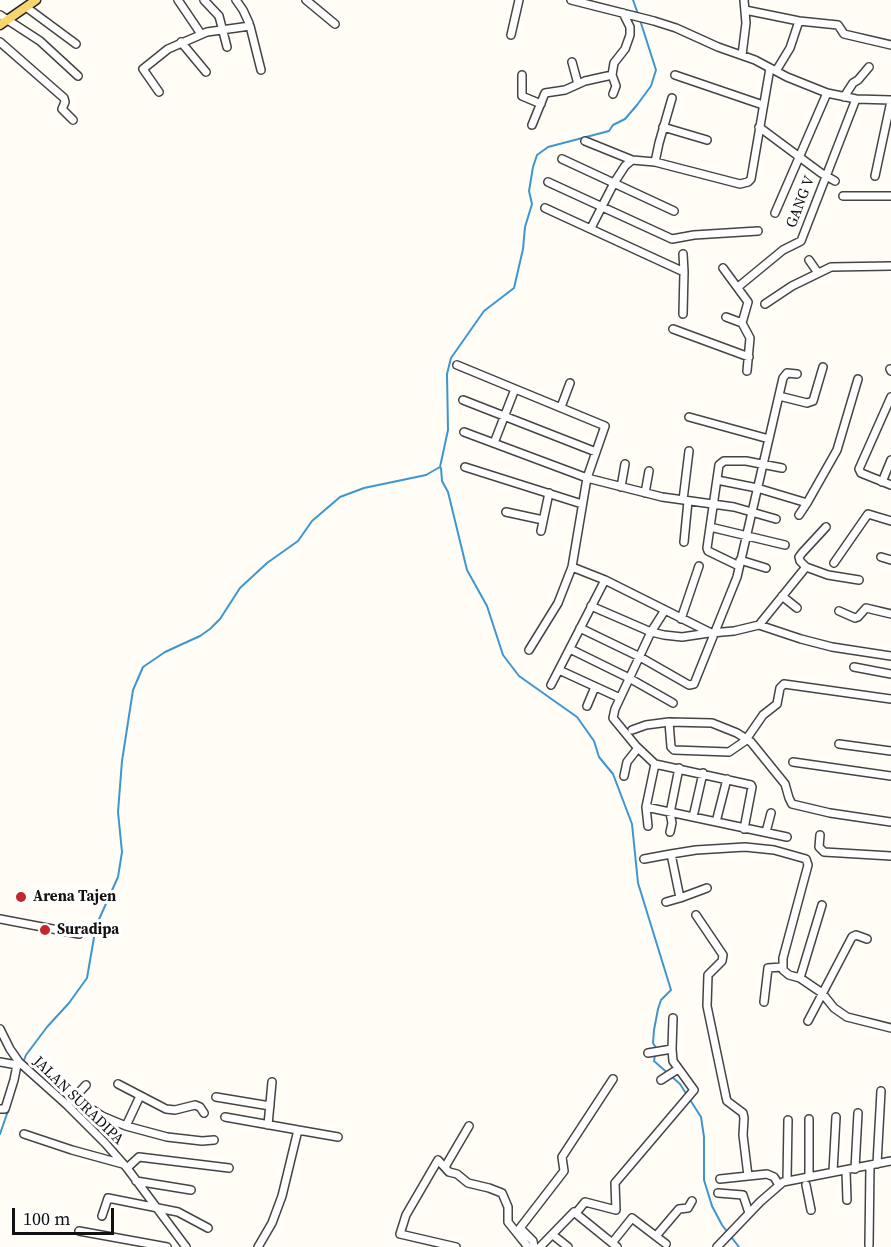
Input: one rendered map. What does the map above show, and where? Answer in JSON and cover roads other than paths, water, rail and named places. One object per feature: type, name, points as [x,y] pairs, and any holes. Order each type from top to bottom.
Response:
[{"type":"main road","points":[[0,25],[4,17],[30,3]]},
{"type":"street","points":[[178,0],[201,34]]},
{"type":"street","points":[[204,0],[219,16],[227,47]]},
{"type":"street","points":[[236,0],[249,23]]},
{"type":"street","points":[[306,0],[335,24]]},
{"type":"street","points":[[511,35],[519,0]]},
{"type":"street","points":[[571,0],[654,21],[688,33],[718,47],[742,54],[827,93],[856,99],[891,100],[875,176]]},
{"type":"street","points":[[742,54],[746,23],[744,0]]},
{"type":"street","points":[[30,3],[76,44]]},
{"type":"street","points":[[745,10],[799,21],[838,25],[844,34],[891,45]]},
{"type":"street","points":[[613,93],[616,86],[612,75],[614,63],[625,49],[630,35],[625,13]]},
{"type":"street","points":[[4,17],[40,41],[78,76]]},
{"type":"street","points":[[585,141],[632,160],[655,162],[744,184],[751,179],[763,105],[773,69],[790,48],[799,21]]},
{"type":"street","points":[[159,92],[143,69],[181,42],[223,28],[250,26],[261,70]]},
{"type":"street","points":[[0,42],[64,98],[62,110],[73,120]]},
{"type":"street","points":[[181,42],[206,72]]},
{"type":"street","points":[[572,62],[578,84]]},
{"type":"street","points":[[844,97],[853,82],[858,80],[869,67]]},
{"type":"street","points":[[522,75],[522,96],[541,104]]},
{"type":"street","points":[[532,125],[545,93],[565,90],[612,75]]},
{"type":"street","points":[[675,75],[763,105]]},
{"type":"street","points":[[775,213],[827,93]]},
{"type":"street","points":[[655,162],[672,98]]},
{"type":"street","name":"GANG V","points":[[738,287],[783,250],[799,243],[856,99]]},
{"type":"street","points":[[663,127],[707,140]]},
{"type":"street","points":[[759,127],[835,181]]},
{"type":"street","points":[[562,159],[674,211]]},
{"type":"street","points":[[591,228],[614,183],[625,166],[632,160]]},
{"type":"street","points":[[548,182],[672,239],[694,235],[758,231]]},
{"type":"street","points":[[843,196],[891,196]]},
{"type":"street","points":[[545,208],[684,272]]},
{"type":"street","points":[[683,314],[684,254]]},
{"type":"street","points":[[809,260],[818,273]]},
{"type":"street","points":[[765,304],[792,286],[837,266],[891,266]]},
{"type":"street","points":[[723,268],[748,302],[742,323]]},
{"type":"street","points":[[726,317],[742,323],[750,338],[747,371]]},
{"type":"street","points":[[673,329],[749,357]]},
{"type":"street","points":[[457,365],[605,426],[587,478],[572,567],[558,603],[530,651]]},
{"type":"street","points":[[779,396],[807,403],[813,401],[824,367]]},
{"type":"street","points":[[580,628],[640,657],[689,685],[693,685],[712,633],[735,583],[785,374],[797,374]]},
{"type":"street","points":[[799,515],[837,450],[858,379]]},
{"type":"street","points":[[561,407],[570,383]]},
{"type":"street","points":[[494,443],[515,389]]},
{"type":"street","points":[[463,400],[596,452]]},
{"type":"street","points":[[890,401],[859,469],[861,473],[891,486]]},
{"type":"street","points":[[689,417],[769,439]]},
{"type":"street","points":[[464,432],[587,478],[645,493],[752,511],[776,519]]},
{"type":"street","points":[[684,542],[689,451]]},
{"type":"street","points":[[882,482],[891,460]]},
{"type":"street","points":[[766,568],[740,563],[708,551],[719,465],[724,461],[746,461],[782,468]]},
{"type":"street","points":[[621,487],[625,464]]},
{"type":"street","points":[[465,467],[582,504]]},
{"type":"street","points":[[645,493],[649,471]]},
{"type":"street","points":[[717,480],[757,488],[807,503]]},
{"type":"street","points":[[542,531],[549,493]]},
{"type":"street","points":[[506,512],[543,520]]},
{"type":"street","points":[[834,564],[868,514],[891,521]]},
{"type":"street","points":[[710,527],[784,545]]},
{"type":"street","points":[[826,527],[799,557],[800,561],[806,567],[828,575],[859,580]]},
{"type":"street","points":[[881,557],[891,560]]},
{"type":"street","points":[[681,619],[699,566]]},
{"type":"street","points":[[572,567],[605,580],[712,633]]},
{"type":"street","points":[[759,625],[806,567]]},
{"type":"street","points":[[551,685],[605,580]]},
{"type":"street","points":[[782,596],[797,608]]},
{"type":"street","points":[[591,606],[651,632],[682,637],[734,631],[759,625],[832,647],[891,656]]},
{"type":"street","points":[[839,611],[855,618],[866,608],[891,614]]},
{"type":"street","points":[[665,610],[651,632],[613,713],[613,718],[655,764],[751,784],[744,829]]},
{"type":"street","points":[[570,649],[673,703]]},
{"type":"street","points":[[854,667],[891,674]]},
{"type":"street","points":[[559,670],[620,698]]},
{"type":"street","points":[[669,722],[670,747],[674,750],[729,752],[735,750],[747,739],[763,715],[777,704],[780,688],[784,684],[891,699]]},
{"type":"street","points":[[587,706],[595,687]]},
{"type":"street","points":[[632,730],[646,725],[669,722],[712,723],[747,739],[785,784],[792,804],[830,813],[891,822]]},
{"type":"street","points":[[838,744],[891,751]]},
{"type":"street","points":[[624,776],[627,762],[638,748]]},
{"type":"street","points":[[794,762],[891,777]]},
{"type":"street","points":[[648,826],[646,807],[655,764]]},
{"type":"street","points":[[670,832],[672,824],[670,813],[679,768]]},
{"type":"street","points":[[693,817],[704,773]]},
{"type":"street","points":[[716,822],[727,779]]},
{"type":"street","points":[[646,807],[787,837]]},
{"type":"street","points":[[766,832],[771,813]]},
{"type":"street","points":[[820,835],[821,852],[891,856]]},
{"type":"street","points":[[644,859],[696,850],[745,848],[774,850],[807,860],[806,875],[782,968]]},
{"type":"street","points":[[671,854],[680,898]]},
{"type":"street","points":[[666,903],[707,888]]},
{"type":"street","points":[[800,978],[822,905]]},
{"type":"street","points":[[696,915],[723,955],[722,961],[708,975],[707,1006],[726,1097],[744,1118],[743,1135],[748,1176]]},
{"type":"street","points":[[0,919],[79,934]]},
{"type":"street","points":[[808,1022],[852,937],[856,935],[867,939]]},
{"type":"street","points":[[764,1002],[768,968],[782,968],[789,975],[800,978],[822,993],[834,1008],[847,1017],[891,1028]]},
{"type":"street","points":[[540,1247],[585,1202],[616,1210],[615,1183],[694,1090],[673,1061],[673,1018]]},
{"type":"street","name":"JALAN SURADIPA","points":[[0,1029],[2,1040],[17,1063],[67,1105],[125,1166],[186,1247]]},
{"type":"street","points":[[648,1053],[672,1049]]},
{"type":"street","points":[[0,1062],[17,1063],[6,1109],[0,1108]]},
{"type":"street","points":[[661,1080],[678,1069]]},
{"type":"street","points":[[534,1247],[532,1241],[520,1228],[564,1172],[562,1157],[613,1079]]},
{"type":"street","points":[[268,1125],[272,1082]]},
{"type":"street","points":[[118,1084],[166,1109],[175,1110],[195,1105],[200,1107],[204,1113]]},
{"type":"street","points":[[67,1105],[86,1085]]},
{"type":"street","points":[[869,1245],[873,1165],[882,1091]]},
{"type":"street","points":[[126,1126],[140,1096]]},
{"type":"street","points":[[216,1097],[270,1106]]},
{"type":"street","points":[[74,1098],[102,1116],[126,1126],[167,1137],[214,1140]]},
{"type":"street","points":[[855,1166],[858,1113]]},
{"type":"street","points":[[225,1117],[338,1137]]},
{"type":"street","points":[[832,1172],[836,1117]]},
{"type":"street","points":[[809,1119],[809,1176]]},
{"type":"street","points":[[788,1120],[788,1180]]},
{"type":"street","points":[[445,1167],[469,1126]]},
{"type":"street","points":[[258,1247],[272,1223],[282,1196],[298,1130]]},
{"type":"street","points":[[24,1134],[125,1166],[139,1157],[229,1168]]},
{"type":"street","points":[[456,1247],[400,1234],[403,1220],[438,1160],[468,1183],[502,1193],[508,1207],[508,1222],[528,1247]]},
{"type":"street","points":[[717,1247],[749,1213],[779,1185],[788,1180],[891,1161]]},
{"type":"street","points":[[846,1170],[847,1200]]},
{"type":"street","points":[[720,1179],[767,1174],[774,1177],[779,1185]]},
{"type":"street","points":[[136,1181],[191,1190]]},
{"type":"street","points":[[806,1185],[811,1210]]},
{"type":"street","points":[[718,1193],[742,1195],[749,1213]]},
{"type":"street","points":[[102,1216],[108,1198],[184,1214],[208,1228]]},
{"type":"street","points":[[656,1236],[679,1209],[688,1208],[692,1201]]},
{"type":"street","points":[[576,1213],[615,1245],[632,1218],[666,1244]]},
{"type":"street","points":[[79,1231],[167,1247]]},
{"type":"street","points":[[553,1235],[568,1247]]},
{"type":"waterway","points":[[633,0],[638,14]]},
{"type":"waterway","points":[[23,1063],[26,1055],[47,1027],[69,1003],[87,978],[96,926],[118,877],[122,852],[118,812],[122,761],[133,690],[143,667],[165,652],[210,629],[220,619],[240,588],[267,563],[298,541],[312,521],[340,497],[364,488],[426,475],[440,467],[448,430],[447,374],[451,358],[484,311],[514,288],[523,249],[525,227],[532,204],[529,191],[537,155],[548,147],[609,131],[613,125],[625,119],[637,105],[651,86],[656,70],[640,20]]},
{"type":"waterway","points":[[441,468],[442,481],[448,492],[467,570],[487,606],[503,655],[519,676],[577,717],[594,741],[599,757],[613,774],[632,824],[638,883],[671,990],[661,1000],[658,1009],[654,1030],[653,1043],[656,1048],[654,1061],[680,1084],[701,1117],[704,1137],[704,1180],[712,1206],[722,1225],[739,1247]]},
{"type":"waterway","points":[[0,1134],[9,1108]]},
{"type":"place","name":"Arena Tajen","points":[[21,897]]},
{"type":"place","name":"Suradipa","points":[[45,930]]}]
